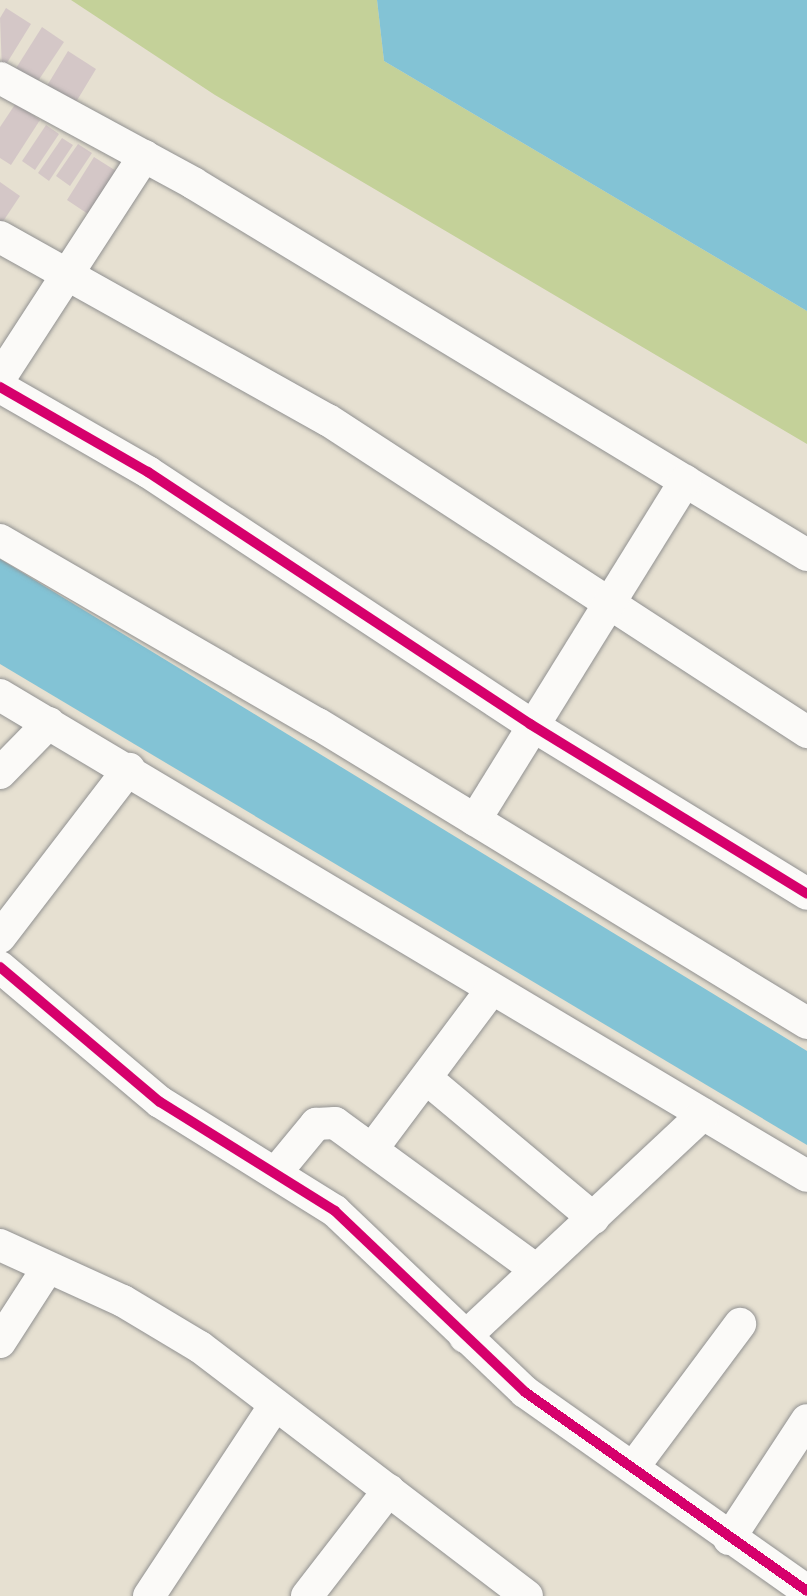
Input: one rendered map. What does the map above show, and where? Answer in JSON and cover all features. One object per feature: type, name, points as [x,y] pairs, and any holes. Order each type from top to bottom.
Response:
[{"type":"street","points":[[0,78],[144,156],[807,555]]},
{"type":"street","points":[[0,379],[65,274],[144,156]]},
{"type":"street","points":[[0,237],[328,420],[607,607],[807,732]]},
{"type":"street","points":[[0,387],[148,472],[530,724],[807,894]]},
{"type":"street","points":[[475,820],[530,724],[685,481]]},
{"type":"street","points":[[0,540],[475,820],[807,1023]]},
{"type":"street","points":[[0,695],[129,769],[491,990],[807,1176]]},
{"type":"street","points":[[0,773],[49,723]]},
{"type":"street","points":[[0,937],[129,769]]},
{"type":"street","points":[[0,967],[160,1102],[278,1170],[335,1211],[464,1337],[525,1392],[635,1465],[729,1539],[807,1591]]},
{"type":"street","points":[[373,1148],[491,990]]},
{"type":"street","points":[[427,1079],[593,1218]]},
{"type":"street","points":[[464,1337],[703,1114]]},
{"type":"street","points":[[278,1170],[325,1120],[373,1148],[535,1269]]},
{"type":"street","points":[[0,1245],[167,1327],[389,1490],[527,1596]]},
{"type":"street","points":[[0,1342],[47,1269]]},
{"type":"street","points":[[635,1465],[740,1324]]},
{"type":"street","points":[[149,1596],[275,1405]]},
{"type":"street","points":[[729,1539],[807,1420]]},
{"type":"street","points":[[307,1596],[389,1490]]},
{"type":"green space","points":[[71,0],[377,0],[384,61],[807,311],[807,444],[215,95]]},
{"type":"water","points":[[377,0],[807,0],[807,311],[384,61]]},
{"type":"water","points":[[0,559],[807,1051],[807,1145],[0,664]]},
{"type":"building","points":[[6,8],[31,24],[2,71],[0,18]]},
{"type":"building","points":[[42,27],[64,42],[34,87],[13,73]]},
{"type":"building","points":[[68,51],[96,69],[73,107],[45,89]]},
{"type":"building","points":[[16,103],[40,120],[11,165],[0,158],[0,127]]},
{"type":"building","points":[[46,125],[59,134],[35,170],[22,161]]},
{"type":"building","points":[[62,138],[73,145],[49,181],[38,173]]},
{"type":"building","points":[[78,144],[92,153],[70,186],[56,176]]},
{"type":"building","points":[[94,157],[124,176],[97,220],[67,200]]},
{"type":"building","points":[[0,182],[20,196],[0,226]]},
{"type":"cycle path","points":[[0,387],[148,472],[530,724],[807,894]]},
{"type":"cycle path","points":[[0,967],[160,1102],[335,1211],[525,1392],[807,1591]]}]
